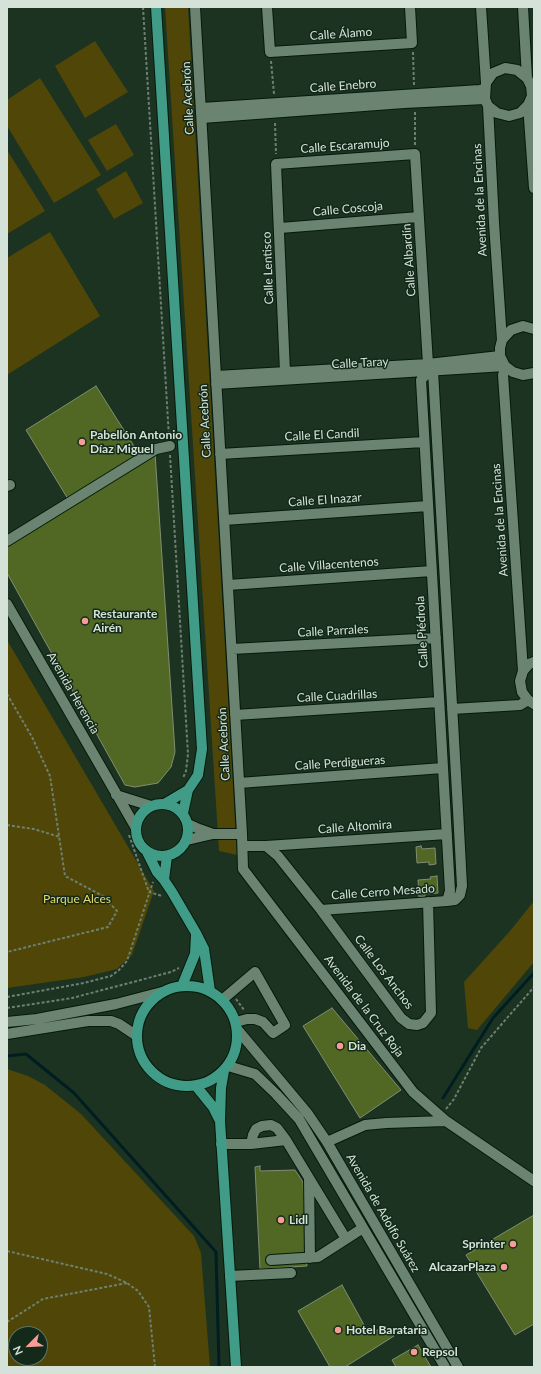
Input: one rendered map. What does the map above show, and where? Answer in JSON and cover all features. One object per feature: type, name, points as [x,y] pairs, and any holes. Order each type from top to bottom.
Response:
[{"type":"main road","points":[[156,7],[202,749],[198,775],[166,803]]},
{"type":"main road","points":[[183,813],[184,787]]},
{"type":"main road","points":[[146,850],[156,856],[167,856],[182,848],[187,840],[189,832],[188,824],[183,813],[175,806],[166,803],[151,806],[143,811],[132,832],[146,850],[204,949],[210,991]]},
{"type":"main road","points":[[161,876],[167,856]]},
{"type":"main road","points":[[182,986],[195,954],[196,933]]},
{"type":"main road","points":[[226,1068],[211,1080],[196,1086],[181,1086],[167,1082],[155,1075],[145,1064],[139,1050],[137,1036],[141,1015],[146,1006],[162,992],[172,988],[192,986],[210,991],[222,1000],[230,1010],[236,1025],[236,1048],[233,1057],[226,1068],[221,1088],[220,1121],[236,1367]]},
{"type":"main road","points":[[196,1086],[213,1107],[220,1121]]},
{"type":"street","name":"Calle Acebrón","points":[[195,7],[242,834]]},
{"type":"street","points":[[267,7],[270,52]]},
{"type":"street","name":"Calle Álamo","points":[[270,52],[412,43],[410,7]]},
{"type":"street","name":"Avenida de la Encinas","points":[[481,7],[502,340],[500,356]]},
{"type":"street","points":[[523,7],[527,78],[531,86],[532,96],[528,105],[520,113],[509,116],[497,114],[486,94],[493,73],[505,68],[517,70],[527,78]]},
{"type":"street","name":"Calle Enebro","points":[[202,113],[275,108],[404,103],[486,94]]},
{"type":"street","points":[[528,105],[534,188]]},
{"type":"street","name":"Calle Escaramujo","points":[[276,164],[415,154]]},
{"type":"street","name":"Calle Albardín","points":[[415,154],[452,709],[462,886],[460,895],[455,900],[447,901]]},
{"type":"street","name":"Calle Lentisco","points":[[276,164],[280,228],[285,372]]},
{"type":"street","name":"Calle Coscoja","points":[[280,228],[419,216]]},
{"type":"street","points":[[502,340],[511,330],[523,326],[534,329]]},
{"type":"street","points":[[500,356],[505,366],[513,372],[523,375],[534,373]]},
{"type":"street","name":"Calle Taray","points":[[216,380],[285,372],[430,369],[500,356]]},
{"type":"street","name":"Avenida de la Encinas","points":[[505,366],[503,375],[523,671],[520,681],[522,692],[531,702]]},
{"type":"street","name":"Calle Taray","points":[[216,380],[505,366]]},
{"type":"street","name":"Calle Piédrola","points":[[430,369],[421,380],[450,892],[447,901]]},
{"type":"street","name":"Calle El Candil","points":[[220,454],[424,442]]},
{"type":"street","points":[[7,541],[156,448],[170,446]]},
{"type":"street","name":"Calle El Inazar","points":[[224,520],[428,506]]},
{"type":"street","name":"Calle Villacentenos","points":[[228,585],[432,571]]},
{"type":"street","name":"Avenida Herencia","points":[[7,604],[116,795],[132,832]]},
{"type":"street","name":"Calle Parrales","points":[[232,649],[436,638]]},
{"type":"street","points":[[523,671],[529,664],[534,662]]},
{"type":"street","name":"Calle Cuadrillas","points":[[236,715],[439,702]]},
{"type":"street","points":[[452,709],[520,705],[531,702]]},
{"type":"street","name":"Calle Perdigueras","points":[[239,783],[443,768]]},
{"type":"street","points":[[116,795],[151,806]]},
{"type":"street","points":[[188,824],[213,834]]},
{"type":"street","points":[[187,840],[213,834],[242,834]]},
{"type":"street","name":"Avenida de la Cruz Roja","points":[[242,834],[244,869],[413,1092],[443,1118],[534,1181]]},
{"type":"street","name":"Calle Altomira","points":[[266,846],[447,834]]},
{"type":"street","points":[[243,846],[266,846]]},
{"type":"street","name":"Calle Los Anchos","points":[[266,846],[278,856],[321,910],[401,1018],[409,1024],[417,1025],[423,1023],[431,1013],[428,902]]},
{"type":"street","name":"Calle Cerro Mesado","points":[[321,910],[447,901]]},
{"type":"street","points":[[222,1000],[255,972],[285,1025],[273,1033],[264,1022],[256,1019],[247,1019],[236,1025]]},
{"type":"street","points":[[7,1022],[36,1019],[116,1004],[162,992]]},
{"type":"street","points":[[7,1034],[88,1020],[111,1020],[120,1024],[137,1036]]},
{"type":"street","name":"Avenida de Adolfo Suárez","points":[[236,1025],[308,1114],[326,1142],[458,1367]]},
{"type":"street","name":"Avenida de Adolfo Suárez","points":[[226,1068],[255,1074],[299,1119],[445,1367]]},
{"type":"street","points":[[326,1142],[365,1125],[443,1118]]},
{"type":"street","points":[[251,1144],[252,1135],[256,1129],[262,1126],[271,1125],[277,1128],[286,1140],[346,1240]]},
{"type":"street","points":[[221,1144],[251,1144],[286,1140]]},
{"type":"street","points":[[309,1178],[310,1258]]},
{"type":"street","points":[[271,1260],[318,1257],[364,1228]]},
{"type":"street","points":[[230,1276],[291,1273]]},
{"type":"path","points":[[143,7],[188,754],[184,787]]},
{"type":"path","points":[[270,52],[275,108],[276,164]]},
{"type":"path","points":[[7,694],[32,738],[50,776],[65,876],[103,896],[118,911],[108,927],[7,952]]},
{"type":"path","points":[[7,825],[34,829],[60,837]]},
{"type":"path","points":[[132,832],[149,892]]},
{"type":"path","points":[[7,997],[84,983],[111,976],[119,970],[127,961],[149,892],[161,876]]},
{"type":"path","points":[[149,892],[164,896]]},
{"type":"path","points":[[7,1008],[72,998],[171,972],[180,968]]},
{"type":"path","points":[[443,1118],[481,1048],[534,987]]},
{"type":"path","points":[[7,1251],[107,1274],[127,1282],[138,1291],[149,1307],[155,1367]]},
{"type":"path","points":[[7,1322],[44,1299],[127,1282]]},
{"type":"green space","points":[[165,7],[188,7],[237,855],[219,851]]},
{"type":"green space","points":[[95,41],[128,92],[85,118],[55,66]]},
{"type":"green space","points":[[40,78],[101,175],[54,203],[7,126],[7,100]]},
{"type":"green space","points":[[116,124],[134,155],[107,171],[88,140]]},
{"type":"green space","points":[[7,150],[45,211],[7,234]]},
{"type":"green space","points":[[126,171],[143,203],[114,219],[96,189]]},
{"type":"green space","points":[[50,232],[100,316],[7,375],[7,258]]},
{"type":"green space","name":"Parque Alces","points":[[7,640],[154,891],[132,955],[117,969],[84,977],[7,988]]},
{"type":"green space","points":[[534,901],[534,962],[477,1030],[468,1028],[464,982],[510,931]]},
{"type":"green space","points":[[7,1069],[28,1076],[45,1085],[81,1114],[194,1236],[201,1253],[210,1367],[7,1367]]},
{"type":"building","name":"Pabellón Antonio Díaz Miguel","points":[[96,386],[139,454],[68,499],[26,430]]},
{"type":"building","points":[[155,453],[175,752],[171,767],[158,783],[135,787],[125,785],[7,573],[7,547]]},
{"type":"building","points":[[421,846],[422,849],[435,848],[436,864],[429,865],[429,862],[417,863],[416,847]]},
{"type":"building","points":[[437,876],[438,893],[425,894],[425,896],[419,897],[418,880],[431,879],[430,877]]},
{"type":"building","points":[[332,1008],[401,1090],[360,1118],[303,1026]]},
{"type":"building","name":"Lidl","points":[[260,1166],[260,1171],[295,1170],[303,1182],[307,1266],[260,1269],[255,1167]]},
{"type":"building","name":"AlcazarPlaza","points":[[534,1215],[534,1324],[515,1335],[466,1255]]},
{"type":"building","name":"Hotel Barataria","points":[[342,1285],[369,1334],[386,1326],[394,1336],[345,1367],[330,1367],[298,1311]]},
{"type":"building","name":"Repsol","points":[[418,1345],[431,1367],[396,1367],[392,1360]]},
{"type":"waterway","points":[[443,1098],[493,1018],[534,973]]},
{"type":"waterway","points":[[7,1056],[26,1054],[74,1093],[216,1252],[219,1367]]},
{"type":"place","name":"Pabellón Antonio Díaz Miguel","points":[[82,442]]},
{"type":"place","name":"Restaurante Airén","points":[[85,621]]},
{"type":"place","name":"Dia","points":[[340,1046]]},
{"type":"place","name":"Lidl","points":[[281,1220]]},
{"type":"place","name":"Sprinter","points":[[513,1244]]},
{"type":"place","name":"AlcazarPlaza","points":[[504,1267]]},
{"type":"place","name":"Hotel Barataria","points":[[338,1330]]},
{"type":"place","name":"Repsol","points":[[414,1352]]}]
